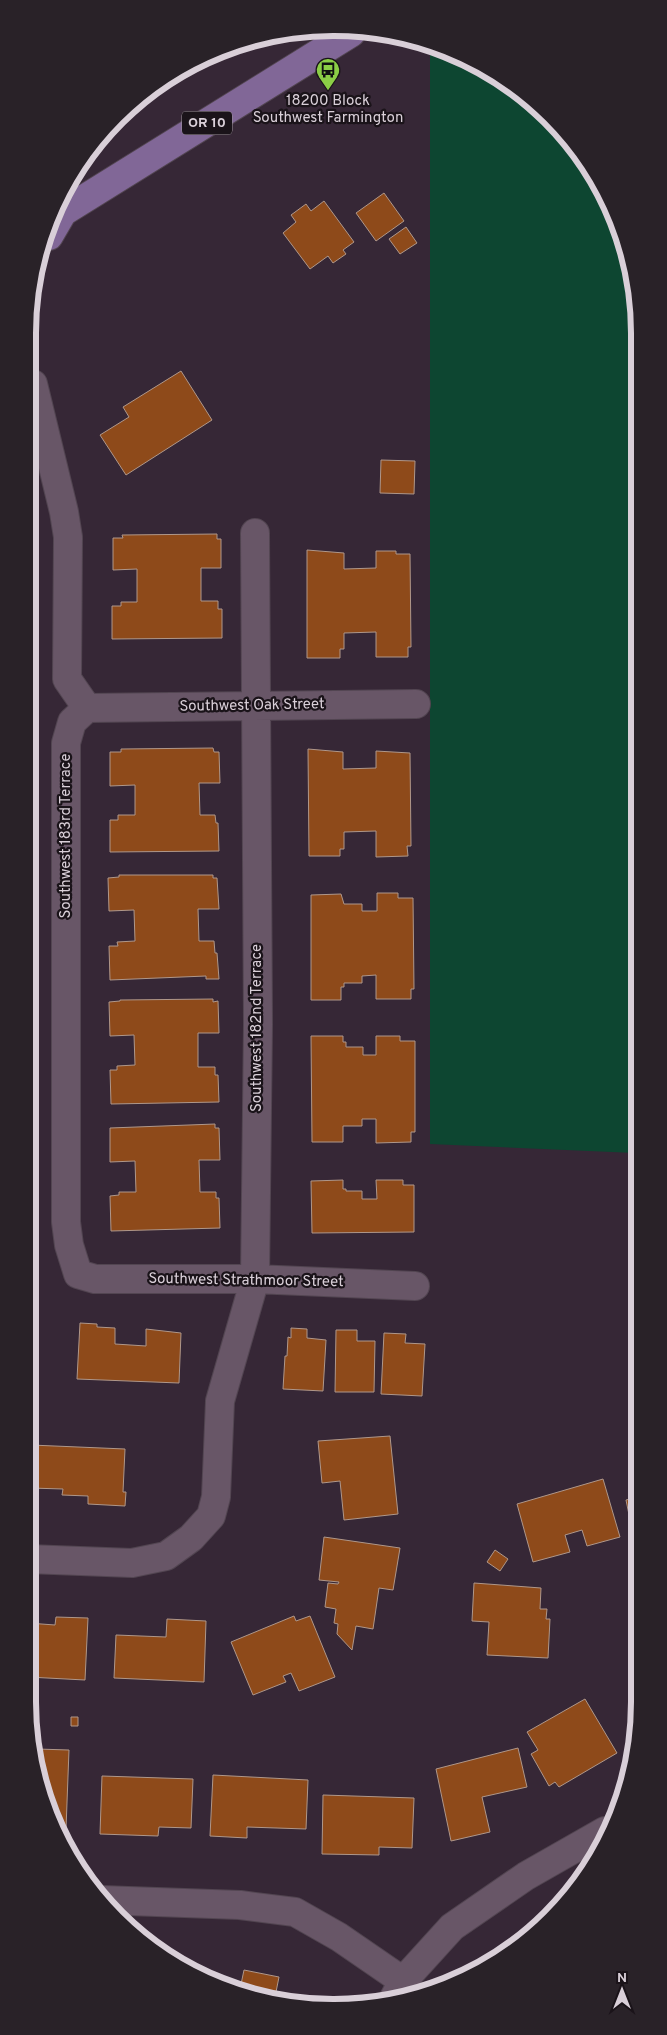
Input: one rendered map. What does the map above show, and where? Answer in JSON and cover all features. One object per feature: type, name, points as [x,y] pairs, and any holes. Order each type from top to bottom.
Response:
[{"type":"main road","name":"OR 10","points":[[63,212],[344,37]]},
{"type":"street","points":[[36,396],[64,512],[68,538],[67,679],[87,708]]},
{"type":"street","name":"Southwest 182nd Terrace","points":[[36,1559],[132,1563],[166,1556],[191,1538],[211,1516],[216,1497],[220,1401],[255,1279],[258,1024],[255,533]]},
{"type":"street","name":"Southwest Oak Street","points":[[87,708],[416,704]]},
{"type":"street","name":"Southwest 183rd Terrace","points":[[78,1274],[69,1245],[66,1222],[66,743],[72,722],[87,708]]},
{"type":"street","name":"Southwest Strathmoor Street","points":[[78,1274],[102,1279],[255,1279],[415,1286]]},
{"type":"street","points":[[113,1900],[240,1905],[295,1912],[339,1937],[398,1990],[452,1928],[526,1876],[600,1833]]},
{"type":"green space","points":[[430,52],[465,67],[499,86],[544,123],[581,168],[600,202],[615,238],[625,276],[631,334],[631,1153],[430,1144]]},
{"type":"building","points":[[384,193],[404,221],[376,241],[356,213]]},
{"type":"building","points":[[324,201],[354,242],[343,250],[346,254],[333,263],[328,256],[310,269],[283,233],[296,222],[291,215],[306,204],[311,211]]},
{"type":"building","points":[[406,227],[417,243],[400,254],[389,239]]},
{"type":"building","points":[[181,371],[212,420],[126,475],[100,435],[129,417],[123,407]]},
{"type":"building","points":[[381,460],[415,461],[414,494],[380,493]]},
{"type":"building","points":[[217,534],[217,539],[221,539],[221,568],[201,568],[201,601],[218,601],[218,609],[222,609],[222,638],[112,639],[112,606],[121,606],[121,602],[137,602],[137,569],[113,570],[113,538],[123,538],[122,535]]},
{"type":"building","points":[[307,550],[344,553],[344,569],[376,568],[376,551],[396,551],[396,554],[410,554],[411,647],[408,647],[408,657],[376,657],[376,632],[344,633],[344,649],[340,649],[340,658],[307,658]]},
{"type":"building","points":[[213,748],[214,752],[219,752],[220,783],[199,783],[200,815],[215,815],[216,823],[218,823],[219,851],[110,852],[110,820],[118,820],[118,815],[135,815],[135,785],[110,786],[110,752],[121,752],[121,749]]},
{"type":"building","points":[[308,749],[343,752],[343,769],[376,768],[376,751],[410,753],[411,846],[407,846],[408,856],[376,857],[376,831],[344,832],[344,849],[340,849],[340,856],[309,856]]},
{"type":"building","points":[[119,875],[213,875],[213,878],[217,878],[219,909],[198,909],[199,941],[214,941],[219,979],[206,979],[206,976],[110,980],[109,946],[118,946],[117,942],[135,941],[134,910],[109,911],[108,878],[119,877]]},
{"type":"building","points":[[377,893],[398,893],[398,898],[413,898],[414,989],[411,989],[411,999],[376,999],[376,975],[362,976],[362,983],[344,983],[344,987],[341,987],[341,1000],[311,1000],[311,895],[341,894],[344,904],[362,904],[362,911],[377,911]]},
{"type":"building","points":[[213,999],[213,1002],[218,1001],[219,1033],[198,1033],[198,1067],[215,1067],[215,1075],[218,1075],[219,1102],[111,1104],[110,1070],[117,1070],[117,1066],[135,1065],[134,1035],[110,1036],[109,1002],[120,1000]]},
{"type":"building","points":[[311,1036],[343,1036],[343,1042],[346,1042],[346,1047],[363,1047],[363,1055],[376,1055],[376,1036],[400,1036],[400,1041],[415,1041],[415,1132],[411,1132],[411,1142],[376,1143],[376,1119],[362,1119],[362,1126],[343,1126],[343,1142],[312,1142]]},
{"type":"building","points":[[215,1124],[215,1128],[219,1128],[220,1160],[199,1160],[200,1192],[216,1192],[216,1198],[219,1198],[220,1228],[111,1231],[110,1196],[119,1195],[119,1192],[136,1192],[135,1161],[110,1162],[110,1128]]},
{"type":"building","points":[[343,1180],[343,1189],[346,1189],[346,1191],[362,1191],[362,1199],[377,1199],[376,1180],[403,1180],[403,1185],[414,1185],[414,1232],[312,1233],[311,1181]]},
{"type":"building","points":[[80,1323],[97,1324],[97,1327],[115,1328],[115,1344],[146,1346],[146,1329],[181,1333],[179,1383],[77,1379]]},
{"type":"building","points":[[291,1328],[307,1329],[307,1338],[326,1340],[323,1391],[283,1389],[285,1356],[287,1356],[288,1337],[291,1338]]},
{"type":"building","points":[[336,1330],[357,1330],[357,1341],[375,1341],[374,1392],[335,1392]]},
{"type":"building","points":[[384,1333],[406,1334],[405,1343],[425,1344],[422,1396],[381,1394]]},
{"type":"building","points":[[390,1436],[398,1514],[344,1520],[340,1481],[322,1483],[318,1441]]},
{"type":"building","points":[[36,1445],[125,1449],[123,1492],[126,1492],[125,1506],[88,1504],[88,1496],[62,1495],[63,1489],[36,1488]]},
{"type":"building","points":[[603,1479],[620,1537],[587,1546],[582,1530],[565,1535],[570,1552],[533,1562],[517,1504]]},
{"type":"building","points":[[631,1499],[631,1524],[626,1500]]},
{"type":"building","points":[[324,1537],[400,1548],[393,1590],[379,1588],[373,1629],[356,1626],[352,1650],[337,1634],[338,1624],[334,1623],[336,1609],[325,1607],[328,1583],[338,1584],[339,1582],[319,1580]]},
{"type":"building","points":[[495,1550],[508,1559],[500,1571],[487,1562]]},
{"type":"building","points":[[474,1583],[541,1588],[540,1609],[547,1609],[546,1619],[550,1619],[548,1658],[487,1655],[489,1622],[472,1621]]},
{"type":"building","points":[[294,1616],[296,1621],[310,1616],[335,1677],[299,1691],[291,1673],[283,1676],[286,1682],[253,1695],[231,1642]]},
{"type":"building","points":[[56,1617],[88,1618],[85,1680],[36,1677],[36,1624],[55,1625]]},
{"type":"building","points":[[167,1619],[206,1621],[204,1682],[114,1678],[116,1635],[166,1637]]},
{"type":"building","points":[[585,1699],[617,1753],[559,1787],[555,1782],[549,1786],[531,1754],[538,1750],[527,1732]]},
{"type":"building","points":[[71,1717],[78,1717],[78,1726],[71,1726]]},
{"type":"building","points":[[518,1748],[527,1787],[482,1797],[490,1832],[451,1841],[436,1769]]},
{"type":"building","points":[[40,1749],[69,1750],[66,1829],[52,1797]]},
{"type":"building","points":[[213,1775],[308,1780],[306,1829],[247,1827],[247,1838],[210,1836]]},
{"type":"building","points":[[102,1776],[193,1779],[191,1828],[159,1827],[158,1836],[100,1834]]},
{"type":"building","points":[[323,1795],[414,1798],[412,1848],[379,1847],[379,1855],[322,1854]]},
{"type":"building","points":[[244,1970],[279,1977],[276,1992],[300,1997],[257,1989],[241,1984]]},
{"type":"place","name":"18200 Block Southwest Farmington","points":[[328,91]]}]
